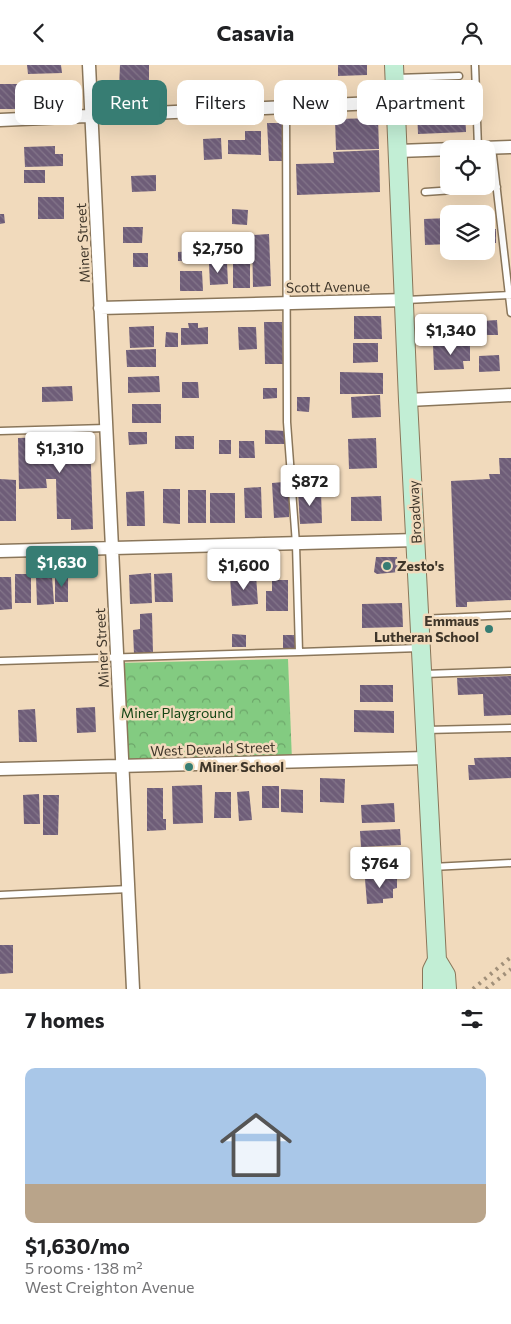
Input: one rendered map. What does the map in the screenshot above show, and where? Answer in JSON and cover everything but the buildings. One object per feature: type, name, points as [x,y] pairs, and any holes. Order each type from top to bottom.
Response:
[{"type":"main road","name":"Broadway","points":[[397,125],[406,301],[408,400],[417,540],[437,960],[446,975],[447,989]]},
{"type":"main road","name":"Broadway","points":[[432,989],[432,970],[437,960]]},
{"type":"street","name":"Miner Street","points":[[89,65],[92,115]]},
{"type":"street","points":[[167,112],[274,107]]},
{"type":"street","points":[[0,120],[92,115]]},
{"type":"street","name":"Miner Street","points":[[92,125],[133,989]]},
{"type":"street","points":[[495,147],[511,147]]},
{"type":"street","points":[[398,151],[440,149]]},
{"type":"street","name":"Scott Avenue","points":[[100,308],[406,301]]},
{"type":"street","points":[[408,400],[511,395]]},
{"type":"street","points":[[0,551],[112,550],[417,540]]},
{"type":"street","name":"West Dewald Street","points":[[0,769],[426,758]]},
{"type":"lane","points":[[475,65],[478,140]]},
{"type":"lane","points":[[394,71],[459,76]]},
{"type":"lane","points":[[286,125],[287,422],[296,544],[299,652]]},
{"type":"lane","points":[[495,171],[511,313]]},
{"type":"lane","points":[[425,192],[497,187]]},
{"type":"lane","points":[[406,301],[510,295]]},
{"type":"lane","points":[[0,431],[106,429]]},
{"type":"lane","points":[[420,619],[511,615]]},
{"type":"lane","points":[[0,661],[118,659],[422,648]]},
{"type":"lane","points":[[423,674],[511,671]]},
{"type":"lane","points":[[425,730],[511,728]]},
{"type":"lane","points":[[432,867],[511,863]]},
{"type":"lane","points":[[0,895],[129,889]]},
{"type":"green space","name":"Miner Playground","points":[[288,659],[292,761],[123,766],[118,663]]},
{"type":"railway","points":[[473,989],[511,957]]},
{"type":"railway","points":[[486,989],[511,969]]},
{"type":"place","name":"Zesto's","points":[[387,566]]},
{"type":"place","name":"Emmaus Lutheran School","points":[[489,629]]},
{"type":"place","name":"Miner School","points":[[189,767]]}]
